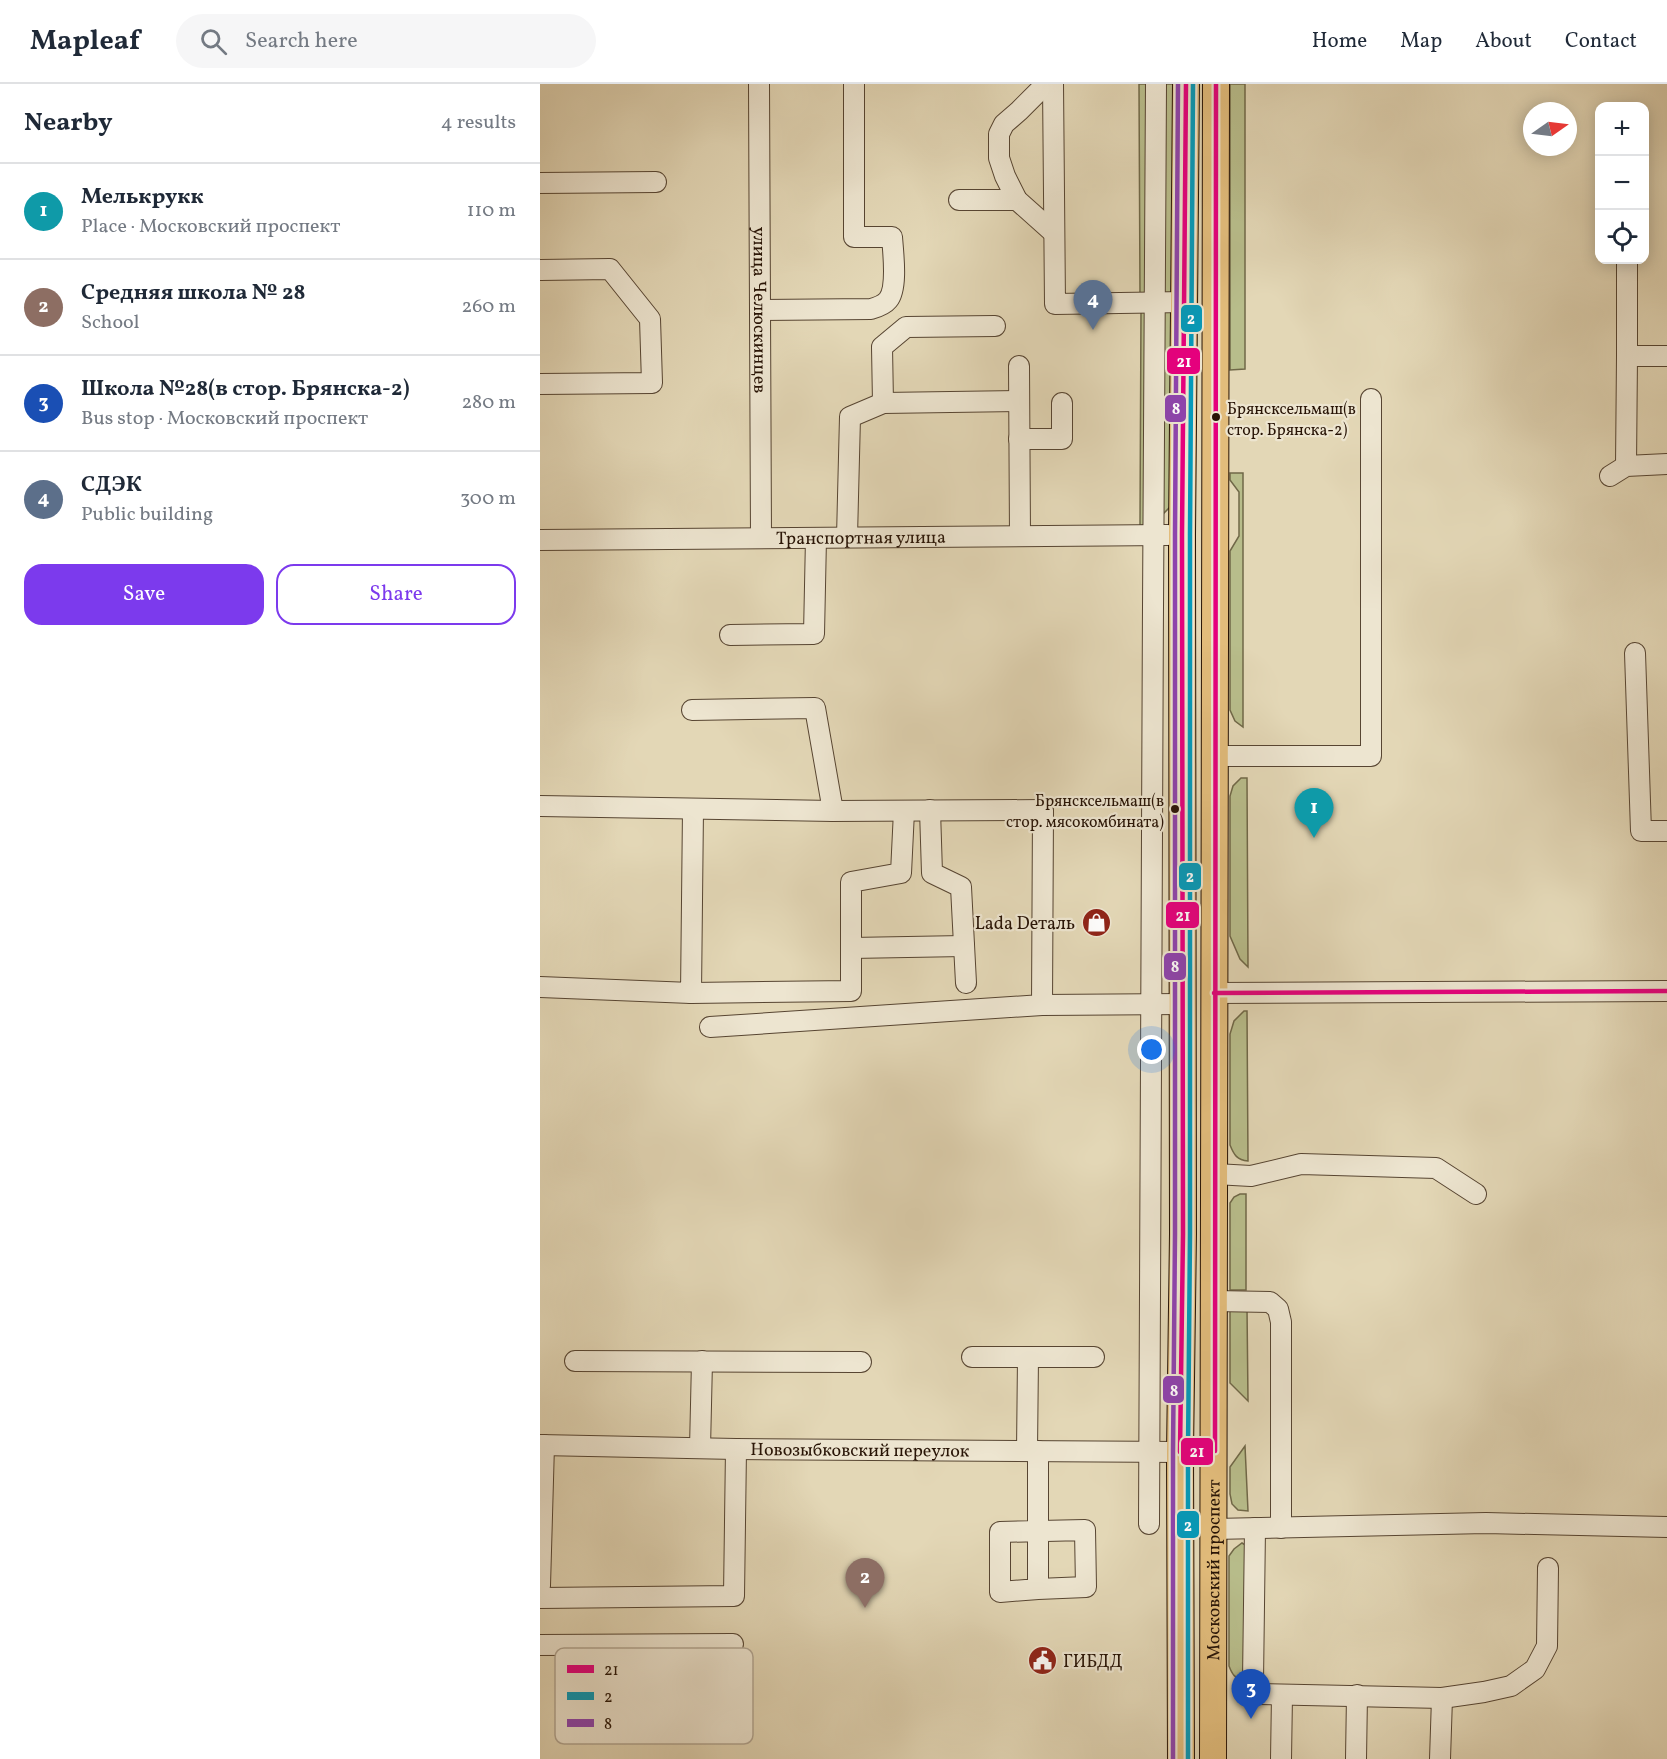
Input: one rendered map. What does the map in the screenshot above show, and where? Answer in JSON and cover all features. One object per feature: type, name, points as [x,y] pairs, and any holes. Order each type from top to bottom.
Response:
[{"type":"main road","name":"Московский проспект","points":[[1181,1759],[1182,535],[1186,84]]},
{"type":"main road","name":"Московский проспект","points":[[1213,1759],[1216,84]]},
{"type":"main road","points":[[1182,535],[1215,535]]},
{"type":"main road","points":[[1180,1452],[1215,1451]]},
{"type":"street","name":"улица Челюскинцев","points":[[759,84],[761,538]]},
{"type":"street","points":[[760,310],[871,309],[882,306],[891,296],[894,283],[892,237],[854,237],[854,84]]},
{"type":"street","points":[[1046,84],[1004,124],[999,134],[999,158],[1017,200],[1054,233]]},
{"type":"street","points":[[1053,84],[1055,304],[1185,302]]},
{"type":"street","points":[[1149,1524],[1156,84]]},
{"type":"street","points":[[540,183],[656,182]]},
{"type":"street","points":[[959,200],[1017,200]]},
{"type":"street","points":[[1627,264],[1626,356],[1618,471],[1667,465]]},
{"type":"street","points":[[540,270],[610,269],[650,319],[652,383],[540,384]]},
{"type":"street","points":[[883,403],[882,347],[906,327],[995,326]]},
{"type":"street","points":[[1626,356],[1667,356]]},
{"type":"street","points":[[1019,366],[1020,536]]},
{"type":"street","points":[[1214,756],[1371,756],[1371,399]]},
{"type":"street","points":[[847,537],[849,417],[883,403],[1019,401]]},
{"type":"street","points":[[1019,439],[1062,439],[1062,403]]},
{"type":"street","name":"Транспортная улица","points":[[540,540],[1182,535]]},
{"type":"street","points":[[730,635],[814,634],[816,537]]},
{"type":"street","points":[[1635,653],[1641,831],[1667,831]]},
{"type":"street","points":[[692,710],[815,708],[833,811]]},
{"type":"street","points":[[540,806],[833,811],[1043,810],[1042,1005]]},
{"type":"street","points":[[691,993],[693,809]]},
{"type":"street","points":[[930,810],[932,873],[961,887],[966,983]]},
{"type":"street","points":[[540,987],[691,993],[851,991],[850,882],[901,873],[904,811]]},
{"type":"street","points":[[851,948],[964,946]]},
{"type":"street","points":[[1214,993],[1667,991]]},
{"type":"street","points":[[710,1027],[1042,1005],[1182,1004]]},
{"type":"street","points":[[1215,1174],[1251,1176],[1301,1164],[1436,1167],[1476,1194]]},
{"type":"street","points":[[1215,1301],[1270,1302],[1278,1309],[1281,1322],[1281,1528]]},
{"type":"street","points":[[972,1356],[1094,1357]]},
{"type":"street","points":[[1028,1357],[1038,1532],[1038,1589]]},
{"type":"street","points":[[574,1361],[861,1362]]},
{"type":"street","points":[[700,1448],[702,1361]]},
{"type":"street","points":[[540,1586],[542,1445]]},
{"type":"street","name":"Новозыбковский переулок","points":[[542,1445],[736,1449],[1180,1452]]},
{"type":"street","points":[[540,1598],[734,1596],[736,1449]]},
{"type":"street","points":[[1214,1529],[1486,1523],[1667,1527]]},
{"type":"street","points":[[1255,1528],[1253,1606],[1255,1690],[1259,1694],[1442,1698],[1511,1686],[1535,1669],[1547,1646],[1548,1568]]},
{"type":"street","points":[[1085,1530],[1086,1587],[1038,1589],[1000,1592],[1000,1532],[1085,1530]]},
{"type":"street","points":[[540,1645],[733,1644]]},
{"type":"street","points":[[1281,1759],[1282,1695]]},
{"type":"street","points":[[1356,1759],[1357,1695]]},
{"type":"street","points":[[1440,1759],[1442,1698]]},
{"type":"green space","points":[[1139,84],[1173,84],[1173,295],[1140,295]]},
{"type":"green space","points":[[1230,84],[1245,84],[1245,369],[1230,370]]},
{"type":"green space","points":[[1141,311],[1173,311],[1173,504],[1158,519],[1140,526]]},
{"type":"green space","points":[[1230,473],[1243,473],[1243,727],[1235,721],[1230,710],[1230,551],[1239,536],[1239,492],[1230,480]]},
{"type":"green space","points":[[1241,778],[1247,778],[1248,967],[1240,959],[1230,936],[1230,796],[1233,786]]},
{"type":"green space","points":[[1244,1011],[1247,1011],[1248,1161],[1236,1156],[1230,1145],[1230,1034],[1234,1021]]},
{"type":"green space","points":[[1240,1194],[1246,1194],[1246,1290],[1230,1290],[1230,1203]]},
{"type":"green space","points":[[1230,1308],[1247,1308],[1248,1401],[1230,1383]]},
{"type":"green space","points":[[1245,1446],[1248,1511],[1238,1510],[1232,1504],[1230,1494],[1230,1467]]},
{"type":"green space","points":[[1242,1543],[1247,1546],[1244,1680],[1234,1676],[1229,1666],[1229,1556]]},
{"type":"transit line","name":"8","points":[[1173,1759],[1178,84]]},
{"type":"transit line","name":"21","points":[[1186,84],[1182,535],[1183,1234],[1180,1452],[1215,1451],[1216,84]]},
{"type":"transit line","name":"2","points":[[1188,1759],[1193,84]]},
{"type":"transit line","name":"21","points":[[1214,993],[1667,991]]},
{"type":"place","name":"СДЭК","points":[[1093,330]]},
{"type":"place","name":"Брянсксельмаш(в стор. Брянска-2)","points":[[1216,417]]},
{"type":"place","name":"Брянсксельмаш(в стор. мясокомбината)","points":[[1175,809]]},
{"type":"place","name":"Мелькрукк","points":[[1314,838]]},
{"type":"place","name":"Lada Dеталь","points":[[1096,923]]},
{"type":"place","name":"Средняя школа № 28","points":[[865,1608]]},
{"type":"place","name":"ГИБДД","points":[[1042,1661]]},
{"type":"place","name":"Школа №28(в стор. Брянска-2)","points":[[1251,1719]]}]
